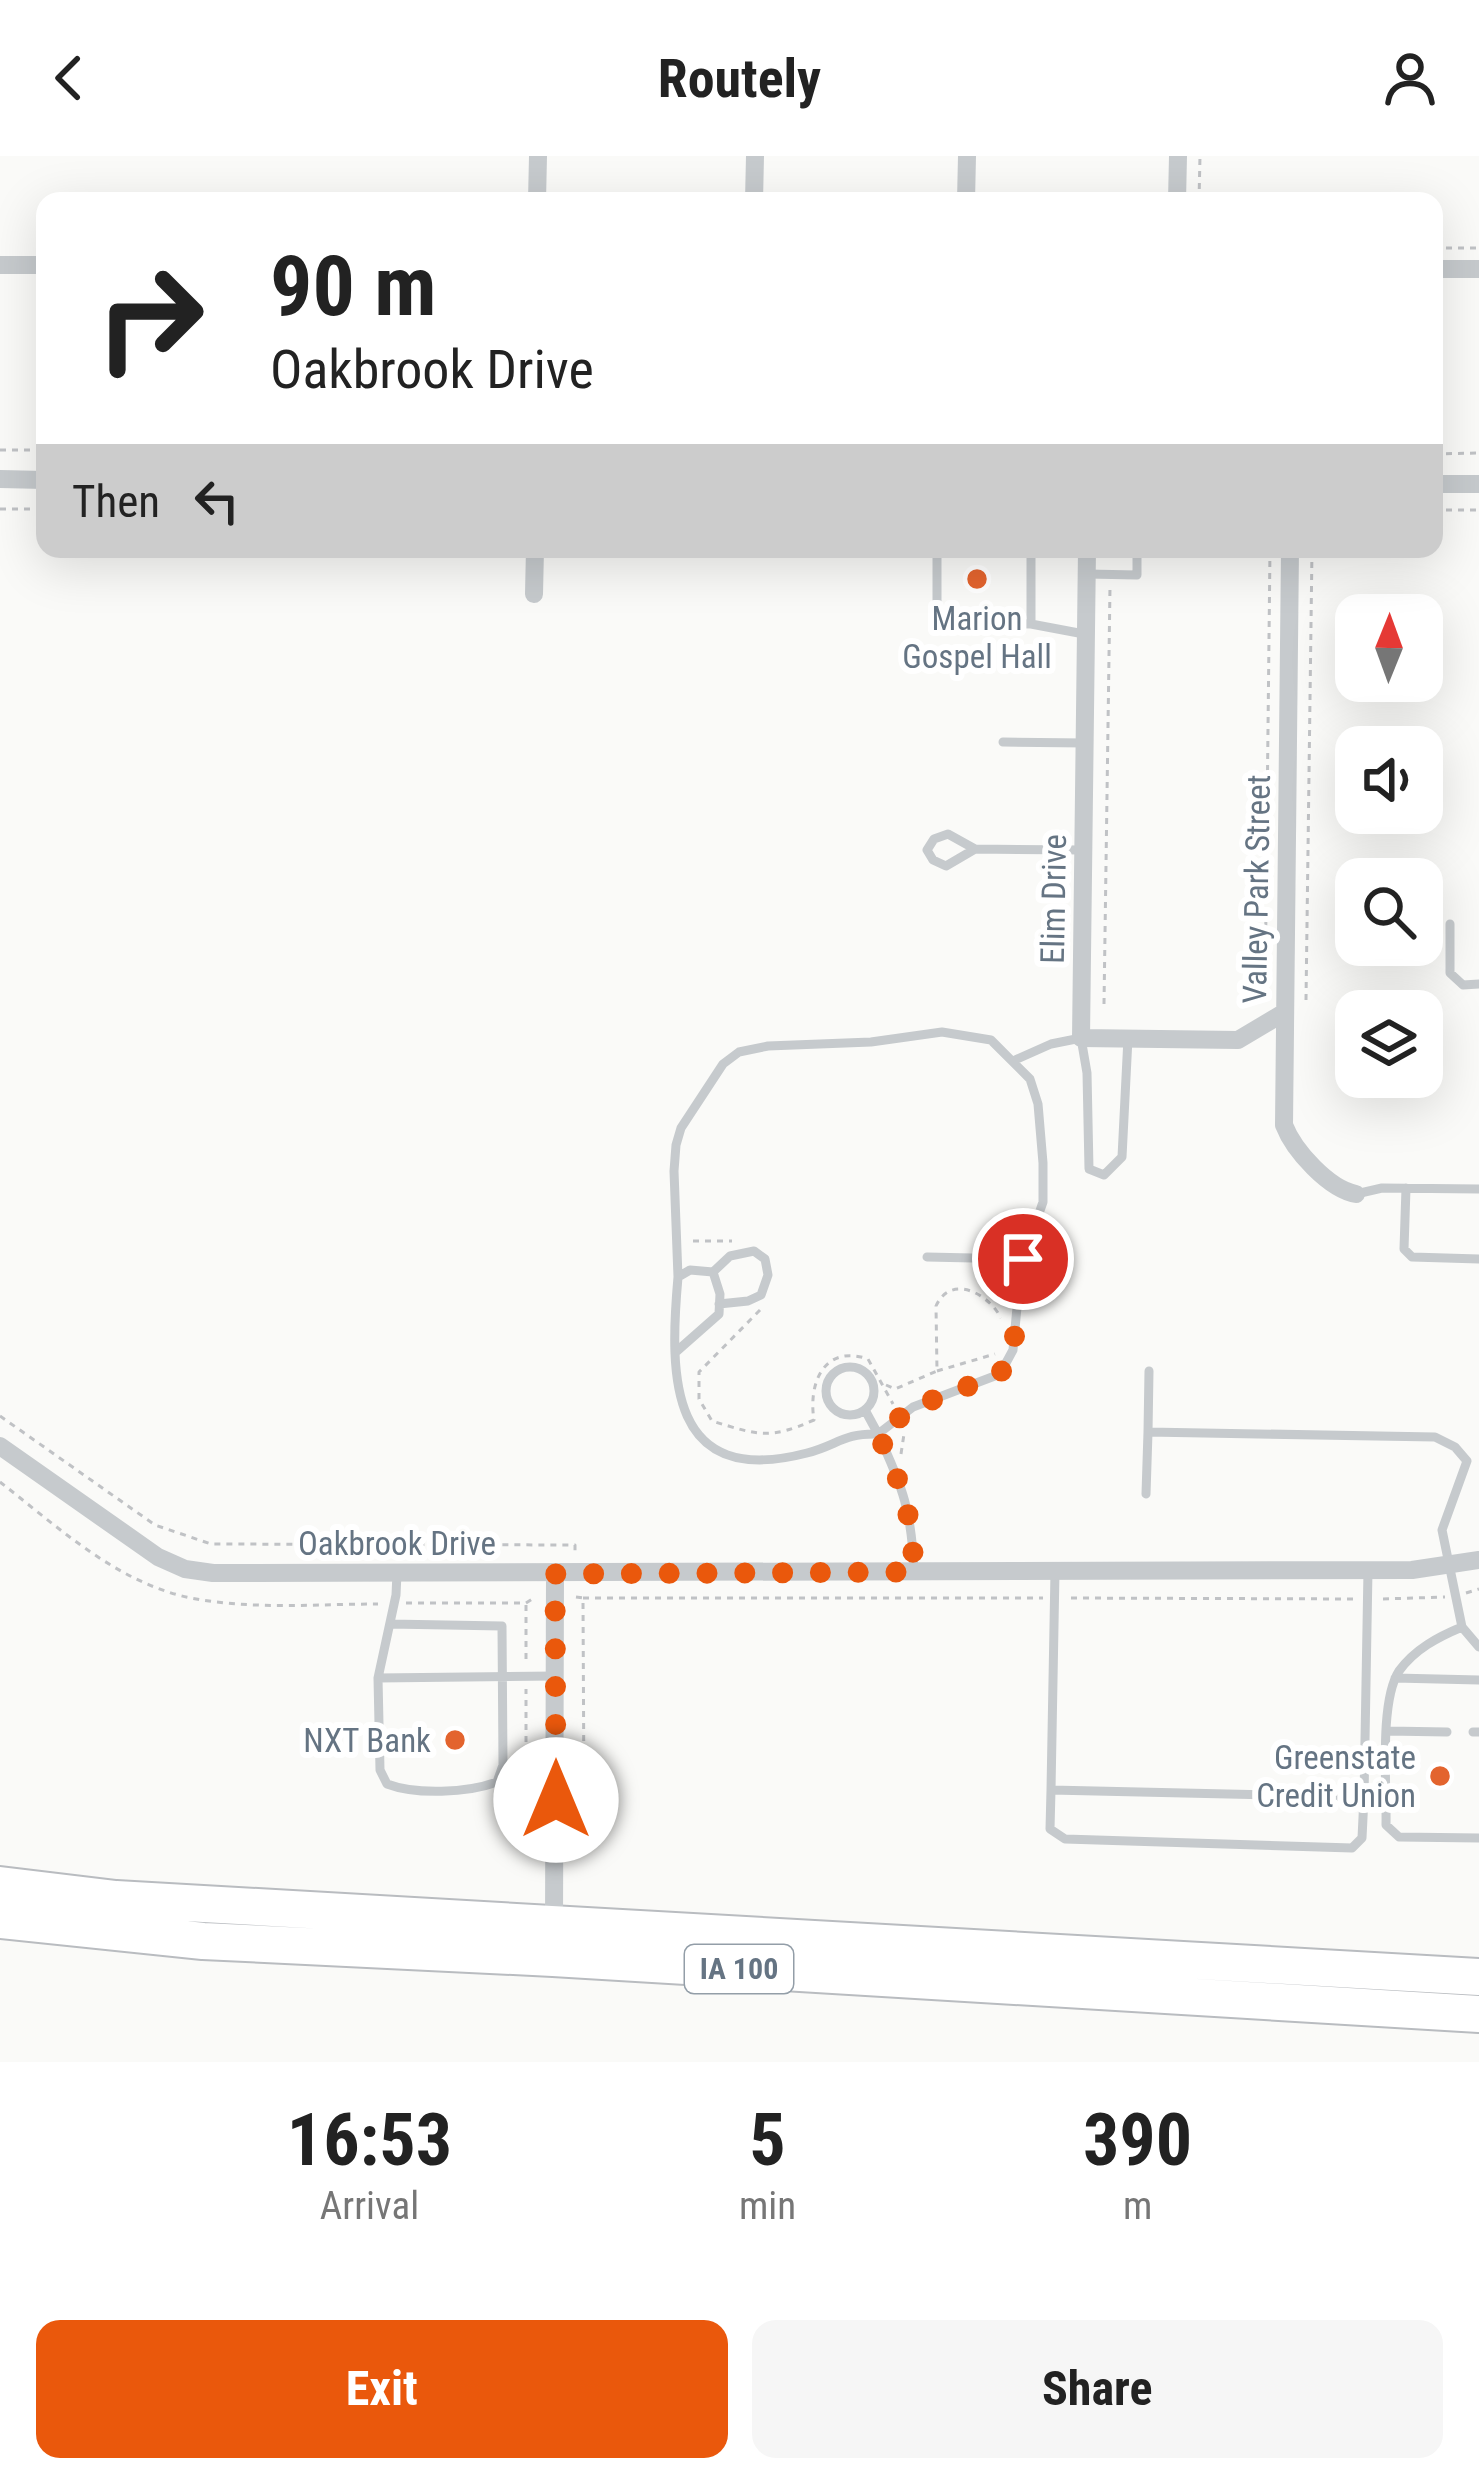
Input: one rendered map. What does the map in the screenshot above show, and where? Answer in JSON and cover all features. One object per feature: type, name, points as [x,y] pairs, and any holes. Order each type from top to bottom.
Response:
[{"type":"highway","name":"IA 100","points":[[0,1885],[554,1941],[1479,2014]]},
{"type":"highway","name":"IA 100","points":[[0,1920],[202,1941],[554,1941],[1476,1976]]},
{"type":"street","points":[[537,192],[538,156]]},
{"type":"street","points":[[754,192],[755,156]]},
{"type":"street","points":[[966,192],[967,156]]},
{"type":"street","points":[[1177,192],[1178,156]]},
{"type":"street","points":[[0,265],[36,265]]},
{"type":"street","points":[[1443,269],[1479,269]]},
{"type":"street","points":[[0,479],[36,479]]},
{"type":"street","points":[[1443,484],[1479,484]]},
{"type":"street","points":[[534,594],[535,558]]},
{"type":"street","name":"Elim Drive","points":[[1081,1038],[1087,558]]},
{"type":"street","name":"Valley Park Street","points":[[1290,558],[1284,1125],[1289,1138],[1340,1191],[1356,1194]]},
{"type":"street","points":[[1081,1038],[1238,1040],[1285,1012]]},
{"type":"street","name":"Oakbrook Drive","points":[[0,1446],[158,1557],[185,1569],[213,1573],[1369,1570],[1447,1567],[1479,1560]]},
{"type":"street","points":[[554,1941],[555,1574]]},
{"type":"lane","points":[[937,558],[937,623],[1031,624],[1086,635]]},
{"type":"lane","points":[[1031,558],[1031,624]]},
{"type":"lane","points":[[1087,574],[1137,575],[1137,558]]},
{"type":"lane","points":[[1004,742],[1084,743]]},
{"type":"lane","points":[[975,849],[946,866],[933,860],[927,850],[934,838],[948,834],[975,849],[1083,850]]},
{"type":"lane","points":[[1450,924],[1450,974],[1463,985],[1479,984]]},
{"type":"lane","points":[[942,1032],[991,1040],[1030,1078],[1038,1104],[1043,1202],[1023,1259],[1013,1350],[1000,1374],[914,1407],[878,1434],[851,1433],[808,1452],[742,1461],[698,1436],[678,1396],[676,1145],[681,1128],[712,1078],[739,1052],[942,1032]]},
{"type":"lane","points":[[1015,1060],[1051,1044],[1081,1038],[1087,1073],[1089,1169],[1104,1175],[1122,1157],[1128,1038]]},
{"type":"lane","points":[[1356,1194],[1406,1188],[1479,1189]]},
{"type":"lane","points":[[1406,1188],[1405,1249],[1412,1257],[1479,1259]]},
{"type":"lane","points":[[678,1277],[690,1270],[713,1272],[739,1252],[754,1251],[765,1259],[768,1275],[761,1295],[719,1304]]},
{"type":"lane","points":[[927,1258],[1023,1259]]},
{"type":"lane","points":[[677,1352],[715,1321],[719,1304],[713,1272]]},
{"type":"lane","points":[[856,1368],[868,1376],[874,1390],[865,1410],[849,1415],[834,1409],[826,1395],[834,1373],[856,1368]]},
{"type":"lane","points":[[1146,1494],[1149,1371]]},
{"type":"lane","points":[[865,1410],[908,1505],[914,1572]]},
{"type":"lane","points":[[1148,1432],[1436,1437],[1455,1447],[1466,1461],[1442,1530],[1462,1627],[1479,1647]]},
{"type":"lane","points":[[1055,1571],[1050,1829],[1065,1840],[1352,1848],[1362,1838],[1369,1570]]},
{"type":"lane","points":[[390,1624],[502,1626],[503,1765],[496,1782],[479,1789],[400,1789],[387,1784],[380,1770],[378,1678],[397,1573]]},
{"type":"lane","points":[[1462,1627],[1421,1648],[1395,1678],[1388,1730],[1386,1825],[1400,1837],[1479,1838]]},
{"type":"lane","points":[[378,1678],[555,1676]]},
{"type":"lane","points":[[1395,1678],[1479,1680]]},
{"type":"lane","points":[[1388,1730],[1448,1732]]},
{"type":"lane","points":[[1051,1790],[1364,1797]]},
{"type":"path","points":[[1199,156],[1199,192]]},
{"type":"path","points":[[1443,248],[1479,248]]},
{"type":"path","points":[[0,450],[36,450]]},
{"type":"path","points":[[1443,454],[1479,454]]},
{"type":"path","points":[[0,508],[36,509]]},
{"type":"path","points":[[1443,510],[1479,510]]},
{"type":"path","points":[[1264,999],[1270,558]]},
{"type":"path","points":[[1306,1000],[1312,558]]},
{"type":"path","points":[[1104,1004],[1110,574]]},
{"type":"path","points":[[688,1241],[730,1240]]},
{"type":"path","points":[[937,1371],[936,1306],[949,1290],[976,1292],[991,1300],[1004,1326]]},
{"type":"path","points":[[765,1306],[699,1372],[699,1399],[712,1420],[759,1436],[780,1435],[814,1420],[814,1382],[828,1360],[844,1355],[868,1359],[894,1406]]},
{"type":"path","points":[[884,1384],[895,1389],[974,1357],[997,1354],[1002,1340]]},
{"type":"path","points":[[0,1416],[155,1526],[211,1544],[575,1545],[575,1556]]},
{"type":"path","points":[[932,1589],[932,1598]]},
{"type":"path","points":[[576,1598],[1432,1600],[1479,1589]]},
{"type":"path","points":[[583,1598],[584,1803]]},
{"type":"path","points":[[526,1603],[526,1814]]},
{"type":"place","name":"Marion Gospel Hall","points":[[977,579]]},
{"type":"place","name":"NXT Bank","points":[[455,1740]]},
{"type":"place","name":"Greenstate Credit Union","points":[[1440,1776]]},
{"type":"route","points":[[556,1800],[555,1574],[914,1572],[913,1524],[903,1486],[878,1434],[914,1407],[1000,1374],[1013,1350],[1023,1259]]}]
